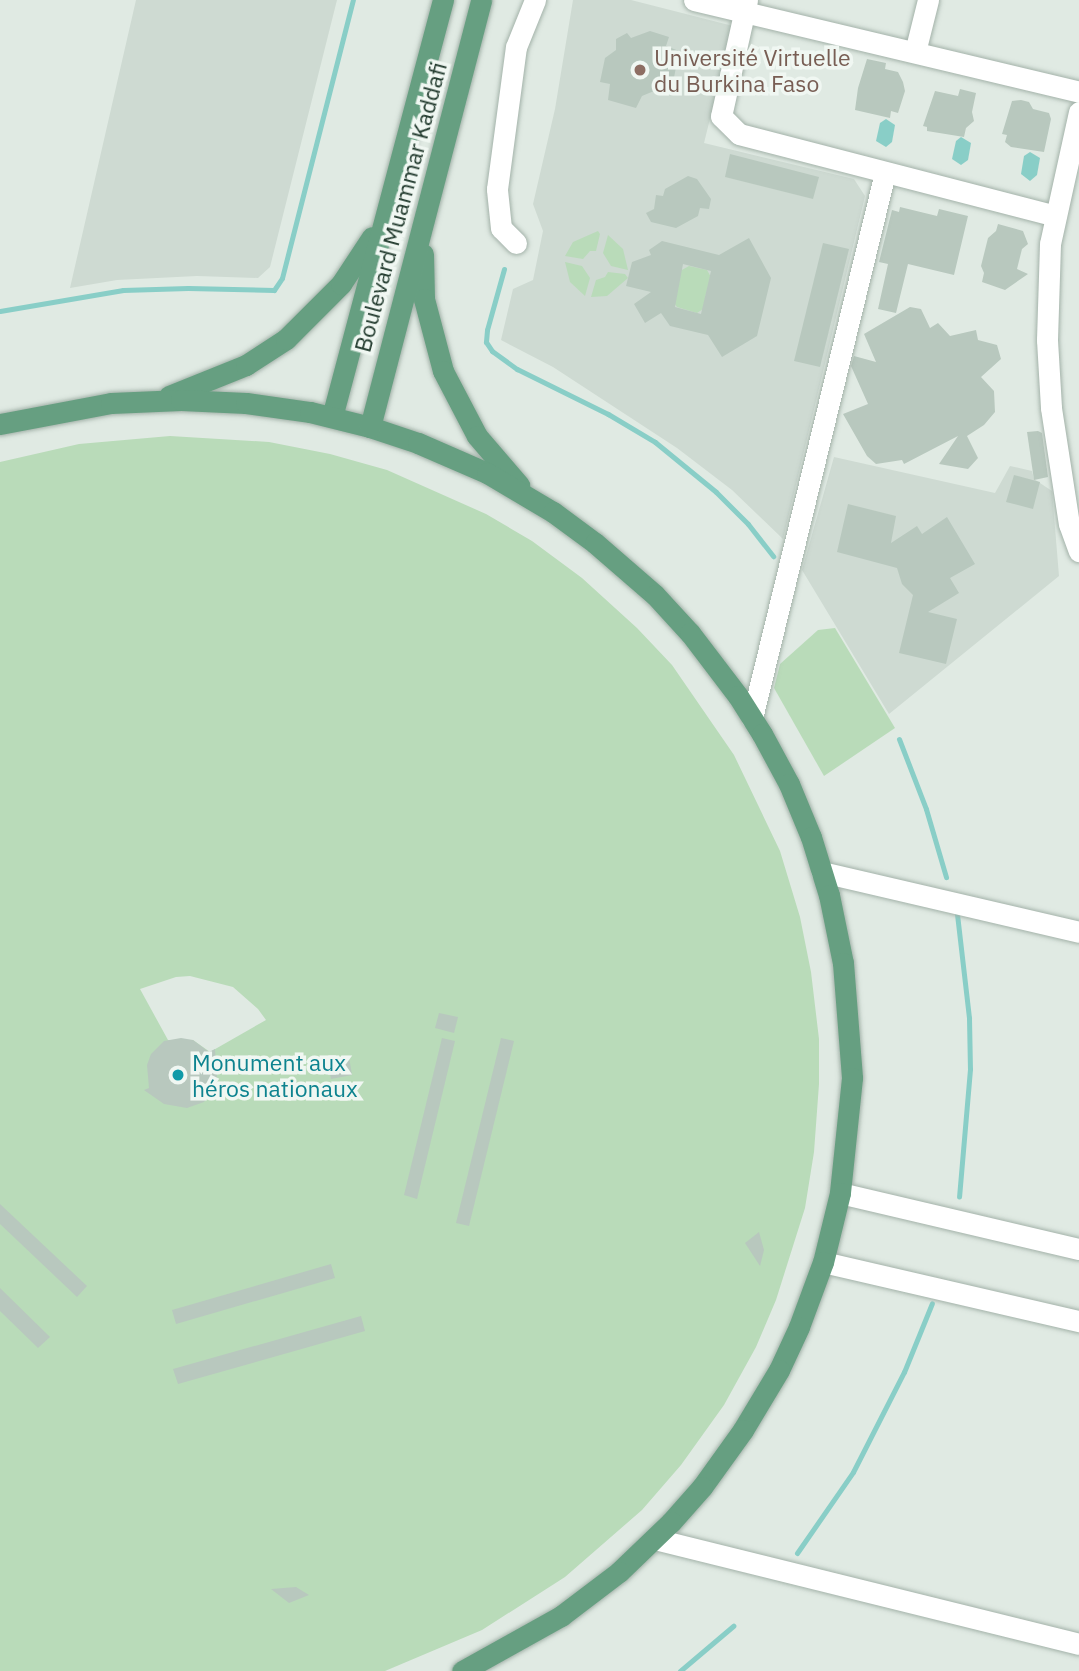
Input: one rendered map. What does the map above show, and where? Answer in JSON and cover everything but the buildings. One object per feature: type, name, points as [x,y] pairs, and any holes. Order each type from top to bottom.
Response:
[{"type":"main road","name":"Boulevard Muammar Kaddafi","points":[[332,417],[443,0]]},
{"type":"main road","name":"Boulevard Muammar Kaddafi","points":[[370,427],[481,0]]},
{"type":"main road","points":[[160,400],[246,365],[286,339],[335,291],[358,262],[388,207]]},
{"type":"main road","points":[[426,210],[422,266],[424,299],[438,358],[477,436],[530,498]]},
{"type":"main road","points":[[0,425],[88,406],[160,400],[246,403],[332,417],[370,427],[452,457],[530,498],[595,543],[654,595],[707,654],[752,718],[789,784],[822,872],[839,940],[851,1032],[851,1101],[840,1193],[823,1262],[799,1328],[756,1411],[702,1487],[655,1539],[600,1587],[561,1616],[462,1671]]},
{"type":"street","points":[[516,243],[501,228],[496,189],[516,47],[535,0]]},
{"type":"street","points":[[694,0],[746,5],[915,52],[1079,92]]},
{"type":"street","points":[[915,52],[928,0]]},
{"type":"street","points":[[746,5],[721,116],[725,123],[748,138],[1056,216]]},
{"type":"street","points":[[1079,112],[1050,244],[1048,296],[1051,408],[1069,524],[1079,551]]},
{"type":"street","points":[[752,718],[885,173]]},
{"type":"street","points":[[822,872],[1079,932]]},
{"type":"street","points":[[840,1193],[1079,1250]]},
{"type":"street","points":[[823,1262],[1079,1321]]},
{"type":"street","points":[[655,1539],[1079,1644]]},
{"type":"shaded area","points":[[136,0],[337,0],[270,267],[258,278],[197,276],[117,280],[70,288]]},
{"type":"shaded area","points":[[573,0],[631,0],[733,26],[704,143],[854,179],[865,196],[783,539],[732,490],[677,448],[553,367],[501,340],[513,289],[533,280],[543,231],[533,204],[555,109]]},
{"type":"shaded area","points":[[834,457],[995,493],[1010,466],[1032,471],[1034,479],[1052,491],[1059,576],[889,714],[802,570]]},
{"type":"green space","points":[[598,231],[600,234],[596,251],[590,251],[583,259],[565,256],[573,242]]},
{"type":"green space","points":[[608,235],[623,249],[628,270],[611,266],[603,253]]},
{"type":"green space","points":[[565,262],[582,266],[590,278],[585,296],[570,282]]},
{"type":"green space","points":[[689,266],[707,270],[716,286],[707,290],[705,298],[712,303],[697,313],[677,307],[669,296],[673,275]]},
{"type":"green space","points":[[608,272],[625,274],[628,278],[607,296],[591,297],[596,280],[605,277]]},
{"type":"green space","points":[[170,436],[269,442],[330,454],[387,470],[486,514],[532,541],[582,578],[637,628],[672,665],[734,755],[780,851],[800,917],[811,972],[819,1039],[814,1152],[805,1208],[776,1300],[756,1347],[724,1405],[681,1465],[642,1510],[565,1577],[482,1630],[385,1671],[0,1671],[0,462],[79,444]],"holes":[[[190,976],[233,987],[258,1009],[266,1020],[210,1052],[193,1040],[168,1040],[140,989],[176,977]]]},
{"type":"green space","points":[[835,628],[895,728],[824,776],[774,688],[780,664],[818,630]]},
{"type":"water","points":[[886,119],[895,125],[892,142],[886,147],[876,141],[880,123]]},
{"type":"water","points":[[961,137],[971,143],[968,160],[961,165],[952,159],[956,141]]},
{"type":"water","points":[[1030,152],[1040,158],[1037,175],[1030,181],[1021,174],[1024,156]]},
{"type":"waterway","points":[[0,311],[123,290],[274,290],[282,278],[353,0]]},
{"type":"waterway","points":[[504,269],[487,330],[486,342],[492,351],[517,369],[608,414],[655,442],[716,492],[748,524],[773,556]]},
{"type":"waterway","points":[[899,739],[926,809],[946,877]]},
{"type":"waterway","points":[[957,914],[969,1018],[970,1069],[959,1197]]},
{"type":"waterway","points":[[797,1553],[853,1472],[904,1372],[932,1303]]},
{"type":"waterway","points":[[680,1671],[733,1626]]},
{"type":"place","name":"Université Virtuelle du Burkina Faso","points":[[640,70]]},
{"type":"place","name":"Monument aux héros nationaux","points":[[178,1075]]}]
